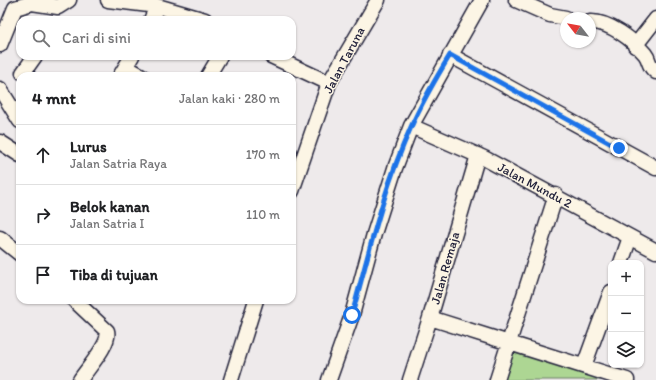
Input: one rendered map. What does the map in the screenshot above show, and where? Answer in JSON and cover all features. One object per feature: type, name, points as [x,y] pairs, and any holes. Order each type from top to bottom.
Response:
[{"type":"street","points":[[108,0],[157,6],[191,16]]},
{"type":"street","name":"Jalan Taruna","points":[[296,179],[329,83],[378,0]]},
{"type":"street","points":[[330,380],[352,315],[378,220],[411,126],[482,0]]},
{"type":"street","points":[[516,0],[550,15],[560,17]]},
{"type":"street","points":[[0,45],[15,8],[32,3],[61,9]]},
{"type":"street","points":[[153,16],[157,6]]},
{"type":"street","points":[[635,46],[656,19]]},
{"type":"street","points":[[596,22],[611,27],[646,55],[649,65],[656,72]]},
{"type":"street","points":[[450,55],[656,168]]},
{"type":"street","points":[[24,72],[32,60]]},
{"type":"street","points":[[210,72],[218,60]]},
{"type":"street","points":[[280,60],[329,83]]},
{"type":"street","points":[[126,66],[136,72]]},
{"type":"street","points":[[0,89],[16,115]]},
{"type":"street","name":"Jalan Mundu 2","points":[[411,126],[478,154],[556,195],[656,251]]},
{"type":"street","points":[[0,142],[16,152]]},
{"type":"street","name":"Jalan Remaja","points":[[410,380],[430,318],[478,154]]},
{"type":"street","points":[[497,380],[556,195]]},
{"type":"street","points":[[622,260],[630,237]]},
{"type":"street","points":[[0,238],[16,251]]},
{"type":"street","points":[[584,366],[610,296]]},
{"type":"street","points":[[78,304],[107,331],[108,335],[106,343],[80,380]]},
{"type":"street","points":[[231,380],[255,304]]},
{"type":"street","points":[[430,318],[627,380]]},
{"type":"green space","points":[[515,349],[611,380],[505,380]]},
{"type":"route","points":[[352,315],[374,234],[395,168],[411,126],[450,55],[619,148]]}]
